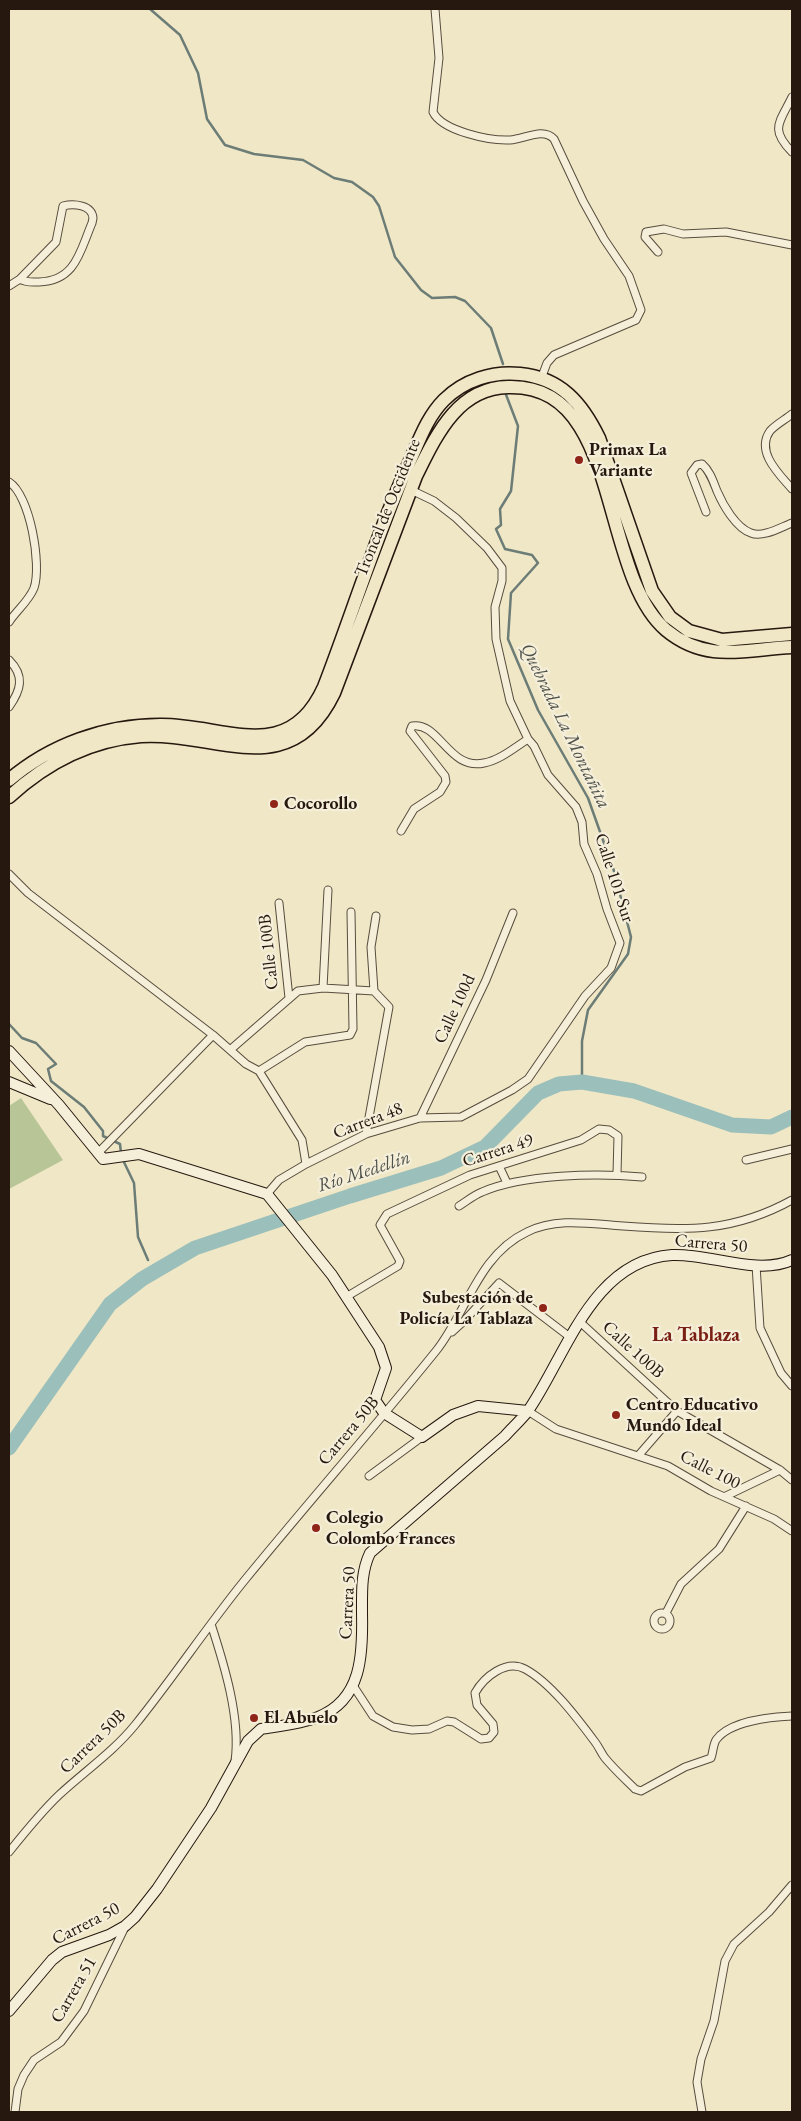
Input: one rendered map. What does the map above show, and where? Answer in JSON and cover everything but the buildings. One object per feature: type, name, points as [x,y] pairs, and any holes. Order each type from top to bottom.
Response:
[{"type":"highway","name":"Troncal de Occidente","points":[[9,780],[40,758],[60,748],[95,734],[118,729],[141,726],[179,726],[253,737],[276,734],[296,723],[313,707],[324,687],[400,484],[430,419],[438,406],[461,387],[490,375],[514,373],[541,379],[564,390],[587,414],[599,438],[652,591],[670,617],[689,630],[722,640],[792,634]]},
{"type":"highway","name":"Troncal de Occidente","points":[[9,797],[26,782],[57,761],[105,742],[160,736],[252,749],[279,745],[301,734],[321,716],[334,693],[411,490],[440,432],[449,417],[461,404],[481,392],[504,387],[538,391],[568,409],[585,434],[642,601],[658,622],[682,641],[705,650],[742,653],[792,647]]},
{"type":"main road","points":[[9,1051],[101,1149],[103,1160],[139,1154],[266,1194],[304,1240],[346,1297],[385,1359],[386,1368],[375,1400],[384,1413],[422,1437]]},
{"type":"main road","points":[[9,1082],[45,1096],[59,1105]]},
{"type":"main road","name":"Carrera 50","points":[[9,2011],[52,1960],[62,1952],[109,1935],[125,1926],[135,1917],[157,1889],[217,1798],[248,1741],[262,1729],[324,1715],[346,1699],[354,1687],[360,1669],[363,1637],[362,1580],[364,1566],[370,1552],[505,1436],[528,1411],[594,1300],[618,1275],[647,1261],[680,1254],[756,1265],[771,1265],[792,1260]]},
{"type":"main road","name":"Calle 100","points":[[422,1437],[453,1415],[478,1406],[528,1411]]},
{"type":"street","points":[[435,9],[439,58],[433,112],[437,120],[444,125],[484,138],[510,140],[544,133],[550,135],[554,139],[583,201],[604,239],[629,276],[641,310],[636,320],[554,355],[547,363],[541,379]]},
{"type":"street","points":[[792,97],[778,130],[779,137],[792,152]]},
{"type":"street","points":[[9,286],[20,279],[56,242],[63,206],[85,207],[90,210],[94,218],[92,223],[69,271],[63,277],[48,282],[26,282],[20,279]]},
{"type":"street","points":[[658,252],[645,238],[646,232],[653,229],[664,229],[683,234],[726,232],[792,245]]},
{"type":"street","points":[[792,414],[770,431],[766,444],[770,461],[792,489]]},
{"type":"street","points":[[706,512],[691,473],[693,468],[702,464],[708,469],[722,502],[740,525],[751,534],[767,533],[792,523]]},
{"type":"street","points":[[9,482],[18,493],[29,519],[37,553],[37,566],[33,588],[9,622]]},
{"type":"street","points":[[401,831],[414,809],[440,792],[446,782],[445,776],[410,731],[412,726],[426,728],[452,753],[466,763],[473,765],[491,761],[528,740],[510,702],[496,639],[495,607],[502,581],[502,568],[487,548],[456,518],[434,500],[411,490]]},
{"type":"street","points":[[9,660],[18,671],[20,681],[17,695],[9,707]]},
{"type":"street","name":"Calle 101 Sur","points":[[528,740],[534,746],[548,775],[576,807],[582,822],[584,844],[598,874],[607,909],[620,943]]},
{"type":"street","points":[[9,874],[28,893],[259,1071],[302,1140],[306,1164]]},
{"type":"street","points":[[323,988],[328,890]]},
{"type":"street","name":"Calle 100B","points":[[279,903],[289,998]]},
{"type":"street","points":[[259,1071],[305,1042],[350,1035],[353,1029],[351,912]]},
{"type":"street","name":"Calle 100d","points":[[420,1118],[486,980],[513,913]]},
{"type":"street","points":[[366,1134],[389,1007],[374,991],[371,947],[376,916]]},
{"type":"street","name":"Carrera 48","points":[[266,1194],[279,1180],[306,1164],[366,1134],[420,1118],[461,1117],[512,1090],[528,1079],[586,996],[611,968],[620,943]]},
{"type":"street","points":[[230,1050],[298,991],[323,988],[374,991]]},
{"type":"street","points":[[101,1149],[213,1035]]},
{"type":"street","name":"Carrera 49","points":[[346,1297],[398,1266],[400,1261],[380,1225],[387,1214],[470,1175],[581,1140],[599,1129],[609,1130],[618,1136],[617,1174]]},
{"type":"street","points":[[746,1160],[792,1148]]},
{"type":"street","points":[[499,1166],[507,1183]]},
{"type":"street","name":"Carrera 49","points":[[459,1206],[481,1192],[507,1183],[617,1174],[642,1177]]},
{"type":"street","name":"Carrera 50B","points":[[9,1852],[59,1795],[121,1741],[243,1583],[449,1333],[476,1280],[492,1259],[507,1244],[526,1232],[548,1224],[575,1222],[664,1228],[726,1226],[747,1221],[792,1200]]},
{"type":"street","points":[[756,1265],[760,1328],[781,1373],[792,1386]]},
{"type":"street","points":[[449,1333],[464,1322],[499,1283],[571,1338]]},
{"type":"street","name":"Calle 100B","points":[[580,1322],[677,1411],[780,1470],[792,1480]]},
{"type":"street","name":"Calle 100","points":[[528,1411],[556,1429],[668,1466],[774,1519],[792,1531]]},
{"type":"street","points":[[638,1456],[677,1411]]},
{"type":"street","name":"Calle 100","points":[[369,1476],[422,1437]]},
{"type":"street","points":[[726,1496],[780,1470]]},
{"type":"street","points":[[666,1614],[681,1584],[719,1549],[746,1506]]},
{"type":"street","points":[[212,1624],[222,1658],[235,1724],[237,1746],[234,1766]]},
{"type":"street","points":[[354,1687],[373,1716],[393,1727],[412,1730],[428,1729],[447,1721],[454,1722],[481,1739],[489,1738],[494,1732],[493,1724],[477,1705],[475,1693],[481,1682],[492,1672],[516,1666],[525,1669],[556,1695],[596,1743],[604,1757],[634,1788],[641,1791],[685,1767],[711,1758],[715,1741],[724,1731],[767,1717],[792,1716]]},
{"type":"street","points":[[702,2112],[697,2082],[701,2059],[714,2021],[725,1962],[734,1944],[769,1912],[792,1885]]},
{"type":"street","name":"Carrera 51","points":[[15,2112],[18,2089],[24,2075],[34,2060],[61,2042],[84,2011],[125,1926]]},
{"type":"green space","points":[[21,1098],[63,1160],[9,1189],[9,1106]]},
{"type":"waterway","name":"Quebrada La Montañita","points":[[150,9],[180,35],[198,73],[207,119],[225,145],[254,154],[303,160],[334,178],[352,182],[373,197],[379,206],[395,257],[421,290],[432,298],[455,297],[465,301],[491,328],[503,364]]},
{"type":"waterway","name":"Quebrada La Montañita","points":[[505,392],[518,426],[511,491],[500,509],[501,525],[496,529],[505,549],[532,555],[538,563],[511,593],[508,639],[538,710],[588,798],[614,871],[631,937],[628,954],[588,1010],[582,1041],[582,1082]]},
{"type":"waterway","points":[[9,1024],[22,1038],[36,1043],[56,1064],[48,1069],[51,1081],[84,1107],[103,1131],[103,1136],[120,1144],[121,1153]]},
{"type":"waterway","name":"Río Medellín","points":[[9,1448],[110,1304],[142,1279],[195,1248],[350,1196],[441,1168],[485,1147],[538,1093],[559,1084],[582,1082],[634,1091],[732,1125],[771,1127],[792,1117]]},
{"type":"waterway","points":[[122,1158],[134,1183],[138,1237],[148,1260]]},
{"type":"place","name":"Primax La Variante","points":[[579,460]]},
{"type":"place","name":"Cocorollo","points":[[274,804]]},
{"type":"place","name":"Subestación de Policía La Tablaza","points":[[543,1308]]},
{"type":"place","name":"Centro Educativo Mundo Ideal","points":[[616,1415]]},
{"type":"place","name":"Colegio Colombo Frances","points":[[316,1528]]},
{"type":"place","name":"El Abuelo","points":[[254,1718]]},
{"type":"district","name":"La Tablaza","points":[[696,1336]]}]
